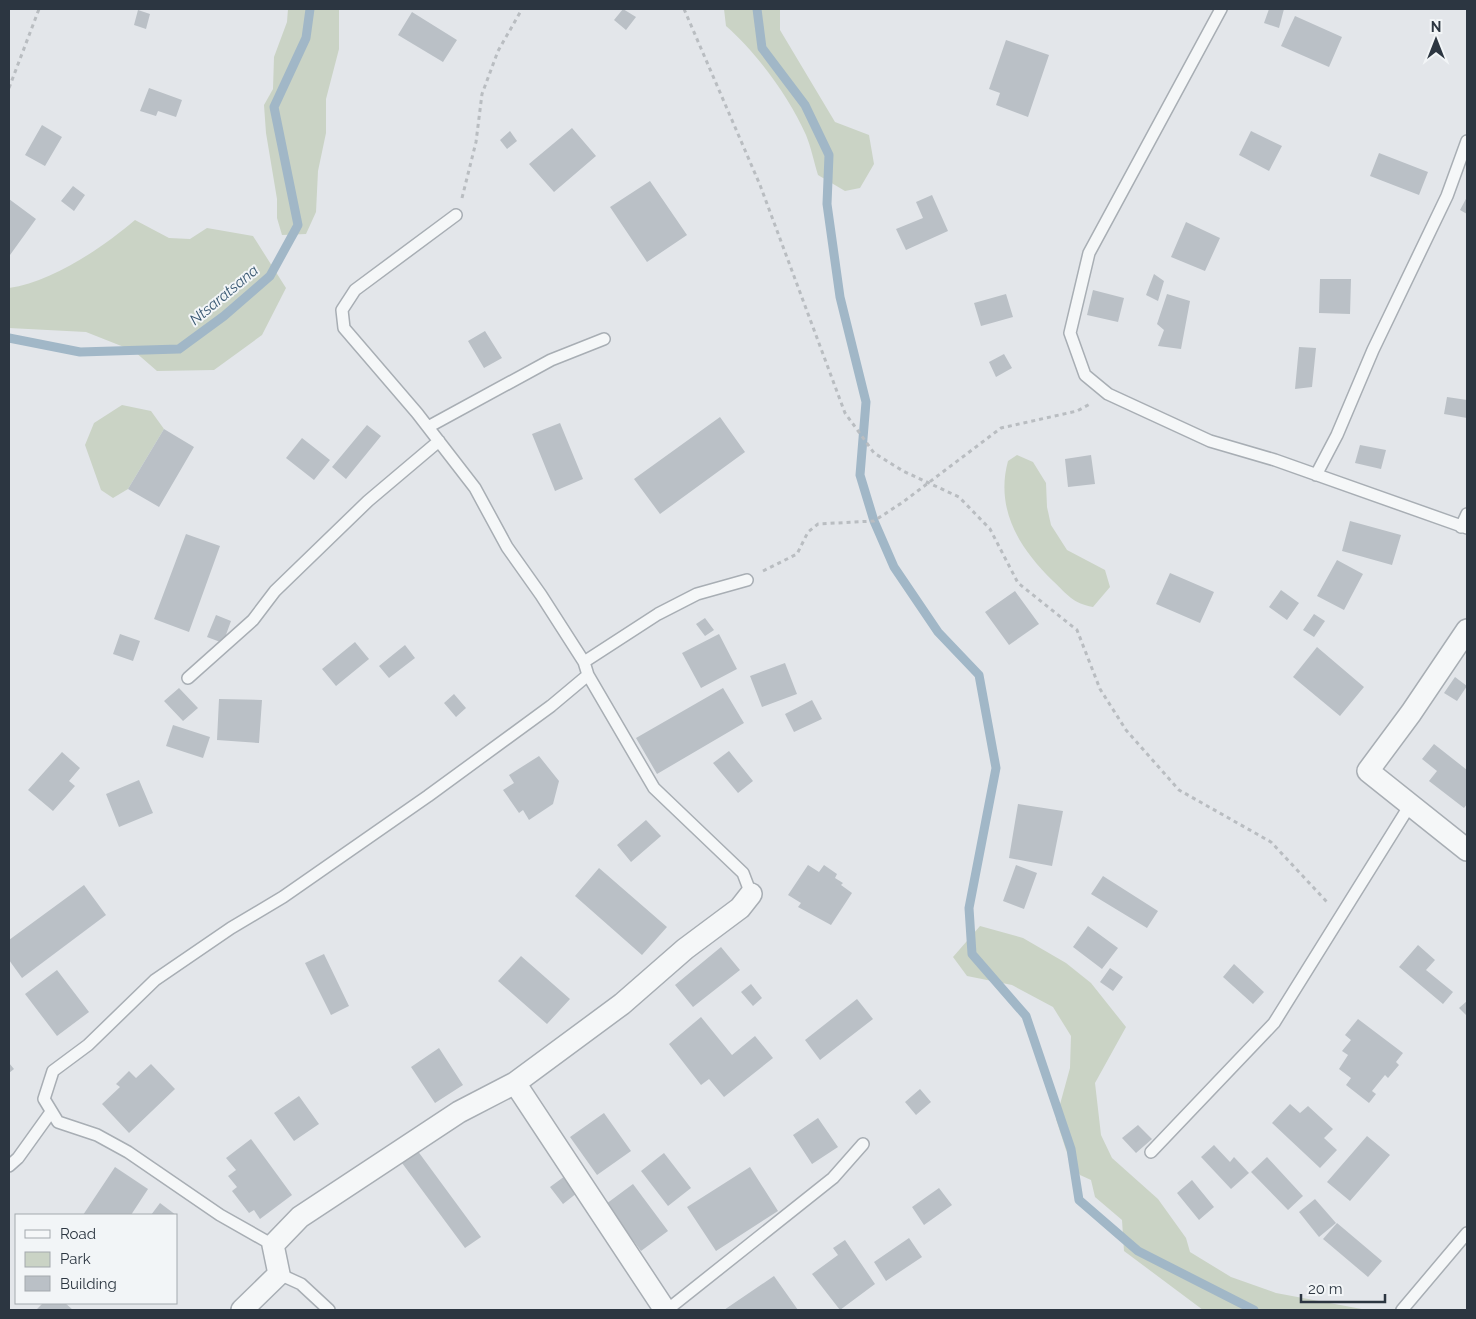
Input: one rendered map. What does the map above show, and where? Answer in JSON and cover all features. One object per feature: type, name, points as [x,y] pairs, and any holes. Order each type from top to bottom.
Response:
[{"type":"street","points":[[1467,630],[1411,714],[1368,771],[1467,850]]},
{"type":"street","points":[[242,1310],[279,1274],[273,1245],[300,1217],[459,1112],[515,1083],[622,1004],[685,949],[740,908],[751,894]]},
{"type":"street","points":[[515,1083],[666,1310]]},
{"type":"lane","points":[[1221,9],[1089,253],[1070,333],[1085,375],[1108,394],[1210,441],[1316,475],[1464,527],[1467,514]]},
{"type":"lane","points":[[1316,475],[1337,435],[1373,350],[1447,196],[1467,141]]},
{"type":"lane","points":[[456,215],[354,290],[342,310],[344,328],[428,427],[475,488],[507,547],[541,595],[584,662],[588,675],[654,788],[743,873],[751,894]]},
{"type":"lane","points":[[428,427],[551,360],[604,340]]},
{"type":"lane","points":[[188,678],[253,620],[275,591],[315,551],[368,501],[439,441]]},
{"type":"lane","points":[[584,662],[658,614],[697,594],[747,580]]},
{"type":"lane","points":[[273,1245],[220,1215],[128,1152],[97,1135],[58,1122],[44,1099],[53,1071],[88,1045],[155,980],[283,896],[428,796],[551,706],[588,675]]},
{"type":"lane","points":[[1151,1152],[1274,1023],[1410,805]]},
{"type":"lane","points":[[9,1166],[18,1158],[51,1112]]},
{"type":"lane","points":[[666,1310],[833,1178],[863,1144]]},
{"type":"lane","points":[[1402,1310],[1467,1233]]},
{"type":"lane","points":[[279,1274],[301,1284],[329,1310]]},
{"type":"path","points":[[9,88],[39,9]]},
{"type":"path","points":[[456,215],[467,185],[482,94],[498,51],[522,9]]},
{"type":"path","points":[[684,9],[760,185],[845,413],[874,454],[903,471],[959,497],[990,530],[1018,583],[1077,630],[1100,689],[1126,730],[1179,790],[1271,842],[1342,916]]},
{"type":"path","points":[[747,580],[797,554],[808,532],[818,524],[874,521],[1001,428],[1077,411],[1108,394]]},
{"type":"green space","points":[[288,9],[339,9],[339,49],[326,99],[326,133],[318,171],[316,212],[306,234],[282,235],[277,218],[277,199],[266,133],[264,105],[273,89],[274,57],[287,22]]},
{"type":"green space","points":[[724,9],[780,9],[780,30],[835,122],[869,135],[874,164],[860,188],[845,191],[818,175],[806,135],[791,106],[760,62],[726,26]]},
{"type":"green space","points":[[135,220],[169,238],[190,239],[207,228],[253,236],[286,288],[262,335],[214,370],[157,371],[134,351],[86,332],[9,328],[9,288],[42,279],[76,262],[107,242]]},
{"type":"green space","points":[[122,405],[151,411],[164,429],[128,489],[113,498],[101,490],[85,445],[94,423]]},
{"type":"green space","points":[[1017,455],[1033,462],[1046,483],[1047,507],[1051,525],[1067,550],[1105,570],[1110,587],[1093,607],[1075,601],[1053,581],[1030,555],[1013,527],[1005,495],[1005,479],[1008,461]]},
{"type":"green space","points":[[980,926],[1023,938],[1066,963],[1091,983],[1126,1027],[1095,1083],[1101,1135],[1112,1158],[1158,1199],[1186,1238],[1190,1252],[1231,1277],[1276,1293],[1367,1310],[1203,1310],[1124,1251],[1122,1220],[1095,1197],[1091,1180],[1080,1175],[1066,1150],[1056,1119],[1070,1068],[1071,1036],[1053,1007],[1012,985],[967,976],[953,957]]},
{"type":"building","points":[[623,9],[636,17],[626,30],[614,20]]},
{"type":"building","points":[[1269,9],[1284,9],[1279,28],[1264,23]]},
{"type":"building","points":[[138,10],[150,14],[146,29],[134,25]]},
{"type":"building","points":[[412,12],[457,40],[443,62],[398,35]]},
{"type":"building","points":[[1295,16],[1342,37],[1329,67],[1281,46]]},
{"type":"building","points":[[1006,40],[1049,55],[1028,117],[996,105],[1000,93],[989,89]]},
{"type":"building","points":[[149,88],[182,100],[176,117],[158,111],[156,116],[140,111]]},
{"type":"building","points":[[42,125],[62,137],[45,166],[25,155]]},
{"type":"building","points":[[572,128],[596,156],[554,192],[529,164]]},
{"type":"building","points":[[510,131],[517,141],[507,149],[500,140]]},
{"type":"building","points":[[1251,131],[1282,146],[1269,171],[1239,155]]},
{"type":"building","points":[[1379,153],[1428,172],[1419,195],[1370,176]]},
{"type":"building","points":[[650,181],[687,235],[647,262],[610,207]]},
{"type":"building","points":[[73,186],[85,195],[74,211],[61,201]]},
{"type":"building","points":[[932,195],[948,231],[906,250],[896,229],[923,218],[916,202]]},
{"type":"building","points":[[1467,197],[1467,214],[1460,210]]},
{"type":"building","points":[[9,199],[36,219],[10,255],[9,254]]},
{"type":"building","points":[[1186,222],[1220,238],[1205,271],[1171,257]]},
{"type":"building","points":[[1154,274],[1164,281],[1158,301],[1146,295]]},
{"type":"building","points":[[1320,279],[1351,279],[1350,314],[1319,313]]},
{"type":"building","points":[[1093,290],[1124,298],[1118,322],[1087,315]]},
{"type":"building","points":[[1006,294],[1013,317],[981,326],[974,303]]},
{"type":"building","points":[[1167,294],[1190,301],[1181,349],[1158,346],[1164,330],[1157,324]]},
{"type":"building","points":[[485,331],[502,358],[484,368],[468,341]]},
{"type":"building","points":[[1299,347],[1316,348],[1312,387],[1295,389]]},
{"type":"building","points":[[1004,354],[1012,368],[996,377],[989,362]]},
{"type":"building","points":[[1447,397],[1467,400],[1467,418],[1444,414]]},
{"type":"building","points":[[720,417],[745,452],[660,514],[634,479]]},
{"type":"building","points":[[560,423],[583,479],[555,491],[532,434]]},
{"type":"building","points":[[367,425],[381,436],[346,479],[332,467]]},
{"type":"building","points":[[164,429],[194,447],[159,507],[128,489]]},
{"type":"building","points":[[302,438],[330,460],[314,480],[286,458]]},
{"type":"building","points":[[1360,445],[1386,450],[1381,469],[1355,463]]},
{"type":"building","points":[[1091,455],[1095,484],[1068,487],[1065,459]]},
{"type":"building","points":[[1350,521],[1401,535],[1392,565],[1342,551]]},
{"type":"building","points":[[186,534],[220,546],[189,632],[154,619]]},
{"type":"building","points":[[1337,560],[1363,574],[1344,610],[1317,596]]},
{"type":"building","points":[[1170,573],[1214,592],[1200,623],[1156,604]]},
{"type":"building","points":[[1281,590],[1299,603],[1287,620],[1269,607]]},
{"type":"building","points":[[1015,591],[1039,624],[1009,645],[985,612]]},
{"type":"building","points":[[1314,614],[1325,621],[1314,637],[1303,630]]},
{"type":"building","points":[[216,615],[231,621],[223,643],[207,637]]},
{"type":"building","points":[[705,618],[714,630],[705,636],[696,624]]},
{"type":"building","points":[[120,634],[140,641],[133,661],[113,654]]},
{"type":"building","points":[[719,634],[737,669],[701,688],[682,653]]},
{"type":"building","points":[[355,642],[369,659],[336,686],[322,669]]},
{"type":"building","points":[[405,645],[415,658],[389,678],[379,666]]},
{"type":"building","points":[[1317,647],[1364,687],[1340,716],[1293,677]]},
{"type":"building","points":[[785,663],[797,694],[762,707],[750,676]]},
{"type":"building","points":[[1455,677],[1467,686],[1457,701],[1444,693]]},
{"type":"building","points":[[179,688],[198,708],[183,721],[164,701]]},
{"type":"building","points":[[723,688],[744,723],[657,774],[636,738]]},
{"type":"building","points":[[454,694],[466,708],[456,717],[444,703]]},
{"type":"building","points":[[219,699],[262,700],[259,743],[217,740]]},
{"type":"building","points":[[812,700],[822,719],[794,732],[785,714]]},
{"type":"building","points":[[173,725],[210,737],[203,758],[166,746]]},
{"type":"building","points":[[1434,744],[1467,770],[1467,804],[1464,808],[1429,781],[1437,771],[1422,759]]},
{"type":"building","points":[[729,751],[753,781],[738,793],[713,763]]},
{"type":"building","points":[[62,752],[80,768],[69,781],[75,786],[53,811],[28,790]]},
{"type":"building","points":[[539,756],[559,781],[553,804],[529,820],[523,810],[519,813],[503,790],[514,783],[509,775]]},
{"type":"building","points":[[139,780],[153,813],[119,827],[106,794]]},
{"type":"building","points":[[1018,804],[1063,811],[1052,866],[1009,858]]},
{"type":"building","points":[[646,820],[661,836],[631,862],[617,845]]},
{"type":"building","points":[[808,865],[819,872],[824,865],[837,874],[835,878],[843,883],[841,885],[852,893],[831,925],[798,907],[801,903],[788,895]]},
{"type":"building","points":[[1016,865],[1037,873],[1024,909],[1003,901]]},
{"type":"building","points":[[599,868],[667,927],[642,955],[575,896]]},
{"type":"building","points":[[1103,876],[1158,911],[1147,928],[1091,894]]},
{"type":"building","points":[[84,885],[106,915],[22,978],[9,960],[9,940]]},
{"type":"building","points":[[1088,926],[1118,948],[1102,969],[1073,947]]},
{"type":"building","points":[[1418,945],[1435,960],[1426,970],[1453,992],[1443,1004],[1399,967]]},
{"type":"building","points":[[721,947],[740,970],[693,1007],[675,985]]},
{"type":"building","points":[[324,954],[349,1006],[331,1015],[305,963]]},
{"type":"building","points":[[521,956],[570,999],[547,1024],[498,981]]},
{"type":"building","points":[[1234,964],[1264,992],[1253,1004],[1223,977]]},
{"type":"building","points":[[1110,968],[1123,977],[1113,991],[1100,982]]},
{"type":"building","points":[[57,970],[89,1012],[57,1036],[25,994]]},
{"type":"building","points":[[751,984],[762,998],[753,1006],[741,992]]},
{"type":"building","points":[[857,999],[873,1019],[820,1060],[805,1040]]},
{"type":"building","points":[[1467,1001],[1467,1016],[1459,1008]]},
{"type":"building","points":[[701,1017],[732,1055],[755,1036],[773,1058],[724,1097],[709,1079],[701,1085],[669,1044]]},
{"type":"building","points":[[1358,1019],[1403,1053],[1396,1062],[1399,1065],[1388,1078],[1385,1075],[1372,1091],[1376,1094],[1369,1103],[1346,1085],[1351,1078],[1339,1069],[1348,1055],[1342,1051],[1351,1040],[1345,1035]]},
{"type":"building","points":[[439,1048],[463,1085],[435,1103],[411,1067]]},
{"type":"building","points":[[9,1063],[14,1069],[9,1073]]},
{"type":"building","points":[[151,1064],[175,1089],[129,1133],[102,1104],[120,1087],[116,1084],[129,1071],[136,1078]]},
{"type":"building","points":[[920,1089],[931,1102],[916,1115],[905,1102]]},
{"type":"building","points":[[299,1096],[319,1124],[294,1141],[274,1113]]},
{"type":"building","points":[[1290,1104],[1300,1113],[1308,1106],[1333,1129],[1324,1138],[1337,1150],[1320,1168],[1272,1123]]},
{"type":"building","points":[[604,1113],[631,1151],[597,1175],[570,1137]]},
{"type":"building","points":[[818,1118],[838,1147],[812,1164],[793,1135]]},
{"type":"building","points":[[1138,1125],[1152,1139],[1136,1153],[1122,1138]]},
{"type":"building","points":[[1367,1136],[1390,1155],[1350,1201],[1327,1182]]},
{"type":"building","points":[[251,1139],[292,1195],[260,1219],[254,1210],[249,1213],[232,1191],[237,1187],[228,1176],[236,1170],[226,1158]]},
{"type":"building","points":[[1214,1145],[1230,1162],[1234,1157],[1249,1173],[1231,1189],[1201,1157]]},
{"type":"building","points":[[417,1150],[481,1237],[465,1248],[402,1163]]},
{"type":"building","points":[[664,1153],[691,1188],[668,1206],[641,1171]]},
{"type":"building","points":[[1267,1157],[1303,1196],[1288,1210],[1251,1172]]},
{"type":"building","points":[[115,1167],[148,1189],[132,1214],[84,1214]]},
{"type":"building","points":[[750,1167],[778,1211],[716,1251],[687,1207]]},
{"type":"building","points":[[565,1176],[577,1193],[563,1204],[550,1187]]},
{"type":"building","points":[[1192,1180],[1214,1207],[1199,1220],[1177,1193]]},
{"type":"building","points":[[633,1184],[668,1231],[641,1251],[606,1204]]},
{"type":"building","points":[[939,1188],[952,1205],[924,1225],[912,1207]]},
{"type":"building","points":[[1315,1199],[1336,1223],[1319,1237],[1299,1212]]},
{"type":"building","points":[[160,1203],[175,1214],[152,1214]]},
{"type":"building","points":[[1337,1223],[1382,1261],[1368,1277],[1323,1239]]},
{"type":"building","points":[[909,1238],[922,1257],[886,1281],[874,1262]]},
{"type":"building","points":[[845,1240],[875,1284],[840,1310],[812,1274],[838,1255],[833,1248]]},
{"type":"building","points":[[774,1276],[798,1310],[724,1310]]},
{"type":"building","points":[[42,1304],[66,1304],[73,1310],[36,1310]]},
{"type":"waterway","name":"Ntsaratsana","points":[[9,338],[80,352],[179,349],[224,316],[270,276],[298,225],[274,107],[306,38],[310,9]]},
{"type":"waterway","points":[[757,9],[762,48],[805,105],[829,155],[827,204],[840,297],[866,402],[860,475],[874,521],[894,567],[938,632],[979,675],[996,768],[969,908],[972,954],[1026,1016],[1071,1149],[1079,1200],[1138,1251],[1254,1310]]}]
